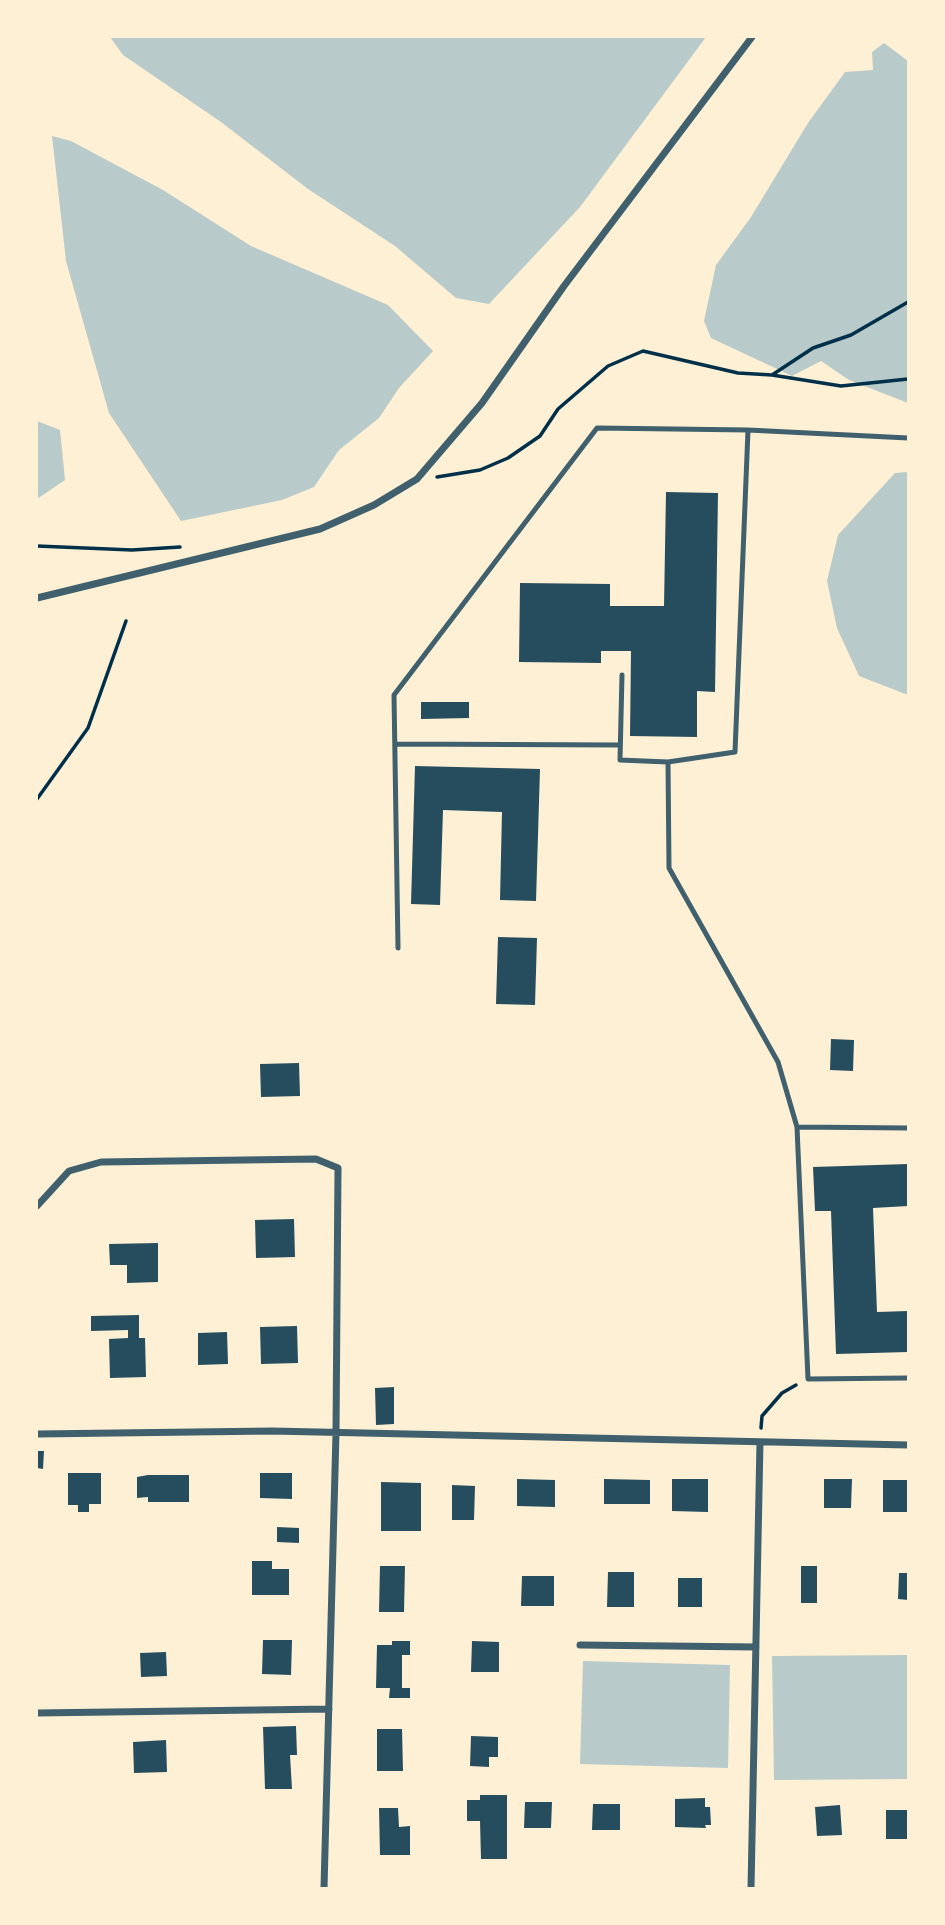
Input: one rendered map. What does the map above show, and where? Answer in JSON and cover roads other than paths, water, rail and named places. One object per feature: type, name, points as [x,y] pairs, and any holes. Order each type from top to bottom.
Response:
[{"type":"street","points":[[37,598],[320,529],[374,505],[417,479],[482,402],[564,286],[752,37]]},
{"type":"street","points":[[37,1206],[69,1171],[101,1162],[316,1159],[338,1168],[336,1433],[324,1888]]},
{"type":"street","points":[[37,1434],[336,1433],[908,1445]]},
{"type":"street","points":[[751,1888],[760,1443]]},
{"type":"street","points":[[580,1644],[756,1647]]},
{"type":"street","points":[[37,1713],[329,1709]]},
{"type":"lane","points":[[398,948],[394,695],[597,428],[748,430],[908,438]]},
{"type":"lane","points":[[622,675],[620,760],[668,762],[735,752],[748,430]]},
{"type":"lane","points":[[395,744],[620,745]]},
{"type":"lane","points":[[668,762],[669,868],[778,1062],[797,1127],[808,1379],[908,1378]]},
{"type":"lane","points":[[797,1127],[908,1128]]}]
